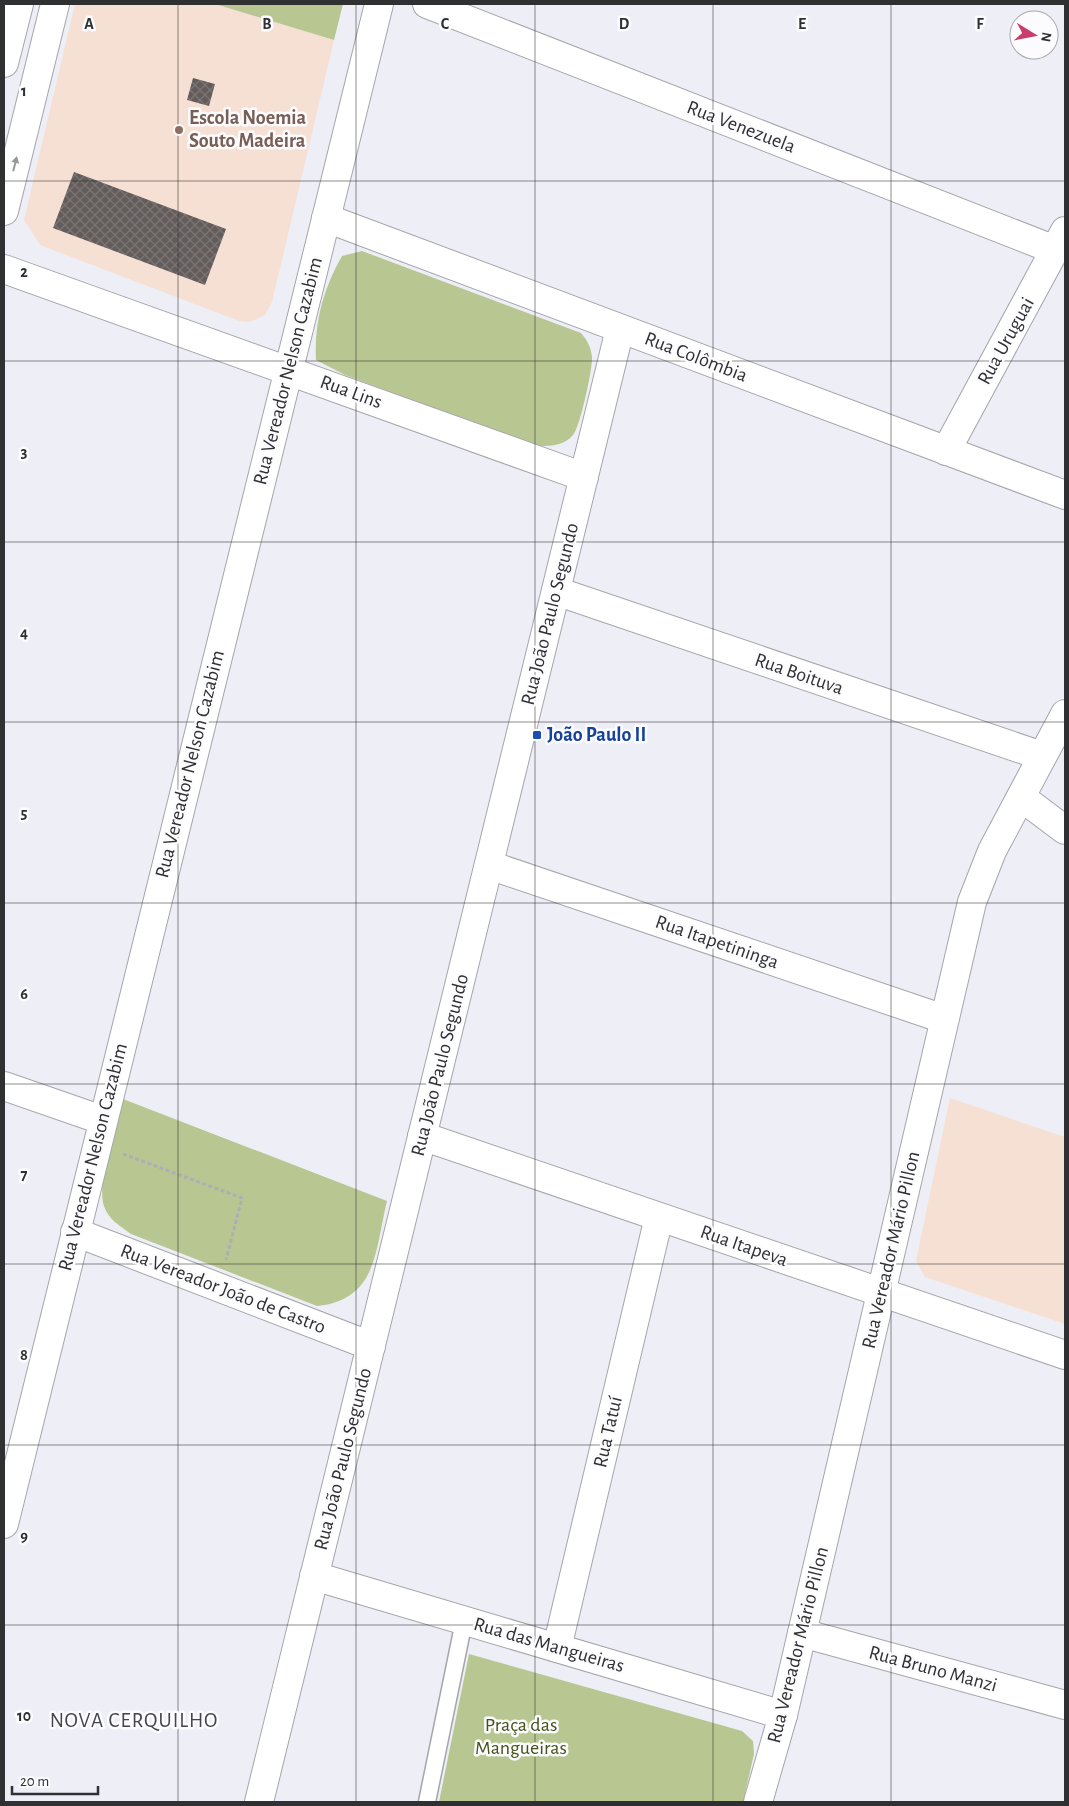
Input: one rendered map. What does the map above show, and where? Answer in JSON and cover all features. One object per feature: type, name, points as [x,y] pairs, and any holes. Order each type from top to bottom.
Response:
[{"type":"street","points":[[4,63],[18,4]]},
{"type":"street","points":[[4,211],[55,4]]},
{"type":"street","name":"Rua Vereador Nelson Cazabim","points":[[4,1524],[99,1132],[380,4]]},
{"type":"street","name":"Rua Venezuela","points":[[427,4],[1060,241]]},
{"type":"street","name":"Rua Colômbia","points":[[326,218],[1065,496]]},
{"type":"street","name":"Rua Uruguai","points":[[946,451],[1060,241]]},
{"type":"street","name":"Rua Lins","points":[[4,269],[584,477]]},
{"type":"street","name":"Rua João Paulo Segundo","points":[[259,1802],[620,328]]},
{"type":"street","name":"Rua Boituva","points":[[556,591],[1042,756]]},
{"type":"street","name":"Rua Vereador Mário Pillon","points":[[758,1802],[783,1715],[972,902],[992,851],[1065,714]]},
{"type":"street","points":[[1021,797],[1065,830]]},
{"type":"street","name":"Rua Itapetininga","points":[[489,865],[944,1019]]},
{"type":"street","points":[[4,1086],[99,1132]]},
{"type":"street","name":"Rua Itapeva","points":[[422,1136],[1065,1355]]},
{"type":"street","name":"Rua Tatuí","points":[[557,1648],[658,1217]]},
{"type":"street","name":"Rua Vereador João de Castro","points":[[75,1232],[371,1346]]},
{"type":"street","name":"Rua das Mangueiras","points":[[314,1576],[783,1715]]},
{"type":"street","name":"Rua Bruno Manzi","points":[[802,1632],[1065,1705]]},
{"type":"lane","points":[[427,1802],[464,1621]]},
{"type":"path","points":[[99,1132],[242,1198],[219,1288]]},
{"type":"shaded area","name":"Escola Noemia Souto Madeira","points":[[75,4],[215,4],[334,40],[272,302],[265,315],[250,322],[239,321],[40,245],[24,220]]},
{"type":"shaded area","points":[[950,1098],[1065,1137],[1065,1324],[925,1277],[916,1261]]},
{"type":"green space","points":[[215,4],[343,4],[334,40]]},
{"type":"green space","points":[[362,251],[581,333],[590,347],[592,363],[582,410],[573,435],[560,444],[534,446],[345,375],[316,360],[318,320],[335,268],[342,256]]},
{"type":"green space","points":[[123,1099],[387,1201],[376,1254],[363,1283],[352,1294],[337,1302],[317,1306],[131,1234],[119,1225],[106,1211],[102,1196],[105,1169]]},
{"type":"green space","name":"Praça das Mangueiras","points":[[469,1654],[742,1731],[753,1741],[754,1754],[743,1802],[439,1802]]},
{"type":"building","points":[[193,78],[215,84],[209,106],[187,100]]},
{"type":"building","points":[[74,172],[226,229],[205,285],[53,228]]},
{"type":"place","name":"Escola Noemia Souto Madeira","points":[[179,130]]},
{"type":"place","name":"João Paulo II","points":[[537,735]]},
{"type":"district","name":"NOVA CERQUILHO","points":[[134,1720]]}]
